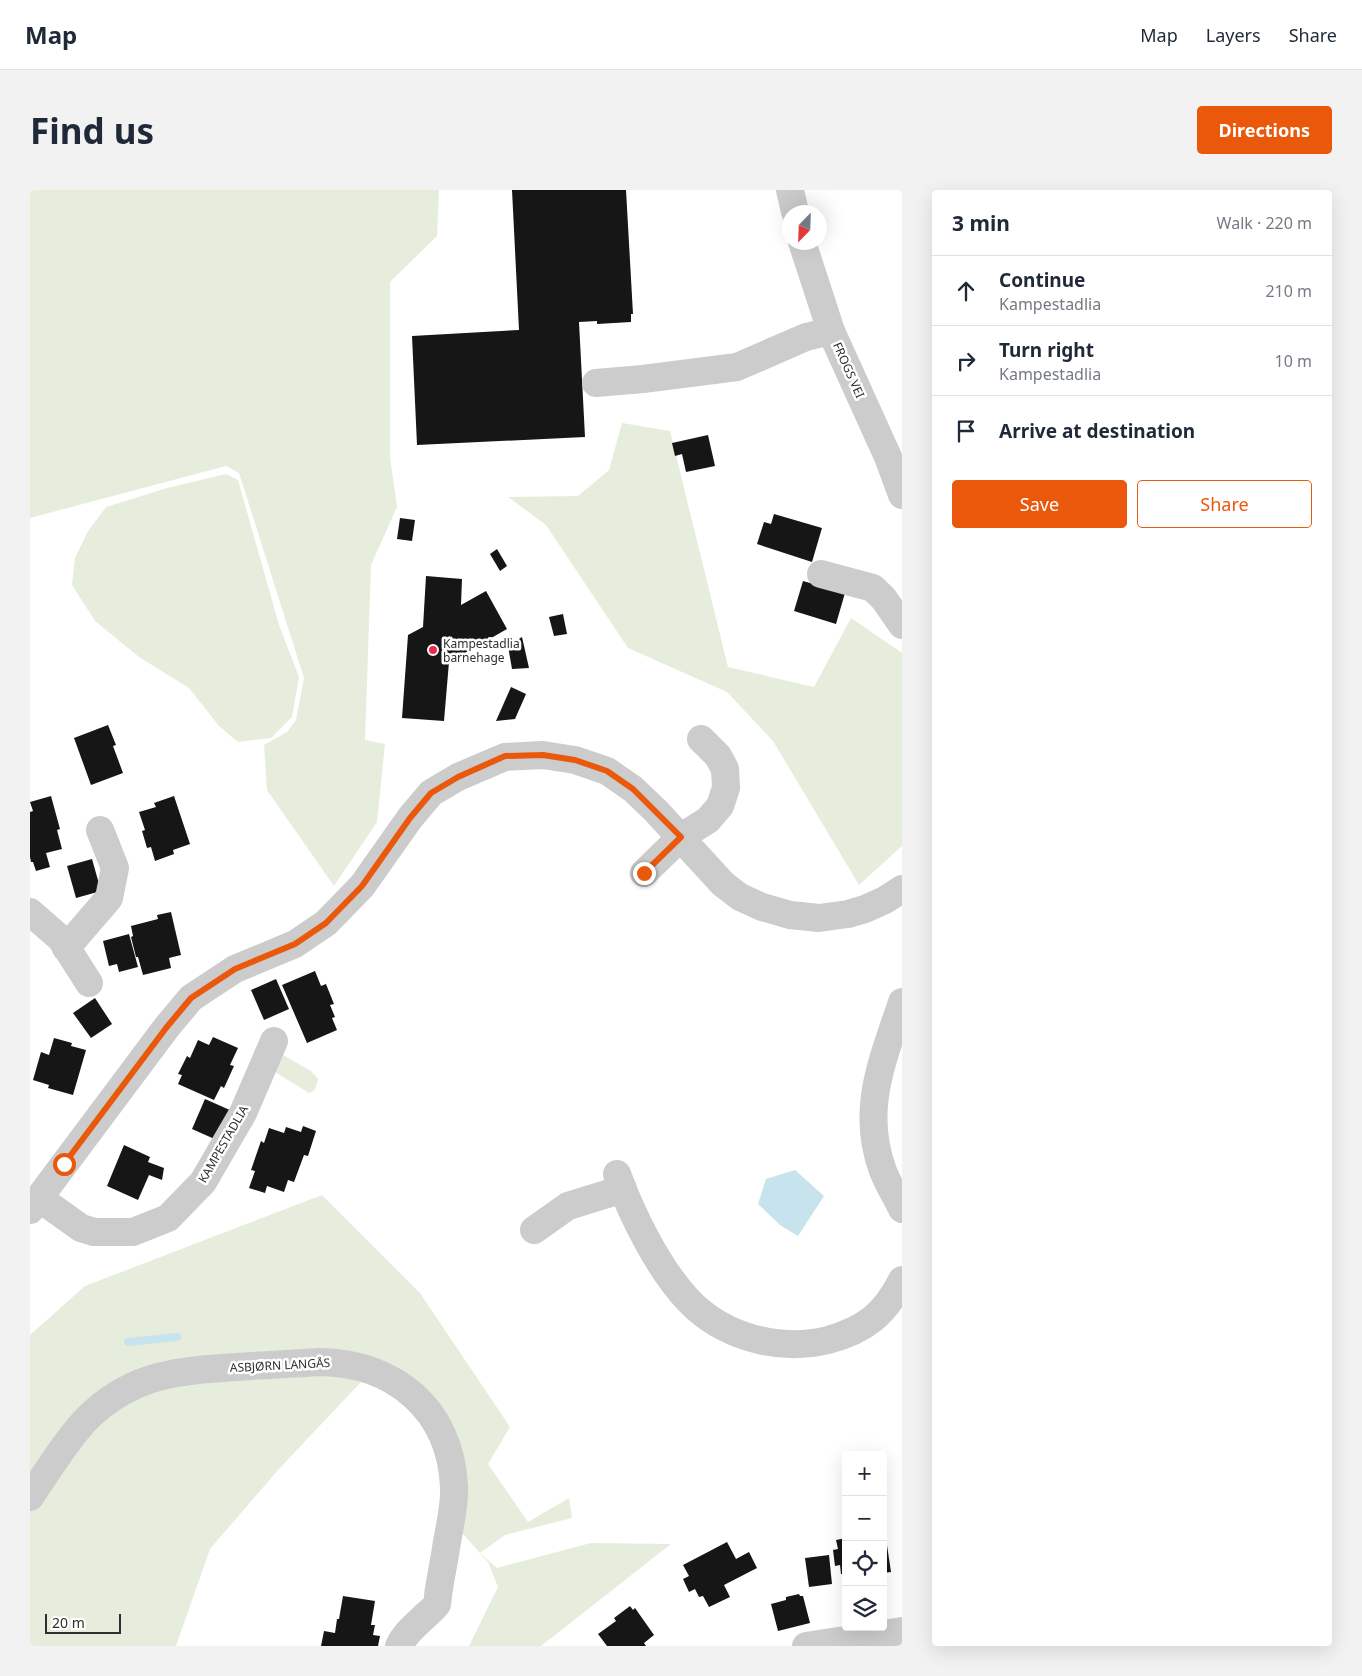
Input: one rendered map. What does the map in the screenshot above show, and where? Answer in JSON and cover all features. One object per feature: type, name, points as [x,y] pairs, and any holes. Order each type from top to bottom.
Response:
[{"type":"street","points":[[790,190],[793,205]]},
{"type":"street","name":"FROGS VEI","points":[[805,250],[831,331],[888,457],[902,495]]},
{"type":"street","points":[[596,383],[737,367],[806,337],[831,331]]},
{"type":"street","points":[[821,574],[873,588],[884,599],[902,625]]},
{"type":"street","points":[[644,873],[681,837],[708,820],[720,806],[726,788],[725,769],[718,756],[701,739]]},
{"type":"street","name":"KAMPESTADLIA","points":[[274,1041],[243,1113],[203,1182],[168,1218],[133,1232],[94,1232],[80,1228],[34,1204],[166,1028],[191,998],[235,969],[295,944],[326,923],[362,886],[410,818],[431,793],[458,777],[505,756],[543,755],[575,760],[607,771],[633,789],[681,837],[723,884],[740,897],[762,907],[790,916],[819,918],[848,914],[866,909],[902,889]]},
{"type":"street","points":[[66,948],[109,898],[115,868],[100,830]]},
{"type":"street","points":[[30,912],[61,939],[89,984]]},
{"type":"street","points":[[902,1002],[880,1069],[874,1094],[873,1120],[876,1146],[884,1171],[902,1209]]},
{"type":"street","points":[[534,1230],[568,1206],[620,1182],[645,1235],[671,1279],[688,1301],[709,1319],[734,1332],[760,1341],[788,1345],[816,1343],[843,1336],[862,1327],[880,1314],[894,1297],[902,1280]]},
{"type":"street","name":"ASBJØRN LANGÅS","points":[[30,1497],[75,1434],[93,1413],[114,1396],[138,1383],[163,1374],[190,1370],[320,1362],[340,1362],[360,1366],[379,1373],[395,1381],[410,1392],[423,1405],[436,1423],[446,1444],[452,1466],[454,1489],[436,1605],[404,1637],[399,1646]]},
{"type":"street","points":[[806,1646],[902,1632]]},
{"type":"green space","points":[[30,190],[439,190],[437,236],[390,282],[390,457],[397,507],[371,565],[365,740],[385,744],[377,822],[334,886],[267,790],[264,745],[287,732],[296,720],[304,678],[239,473],[226,466],[30,518]]},
{"type":"green space","points":[[622,423],[670,431],[728,667],[814,687],[851,618],[902,653],[902,846],[859,885],[773,741],[727,692],[628,648],[546,525],[508,497],[578,496],[609,470]]},
{"type":"green space","points":[[226,474],[238,480],[279,625],[299,677],[292,717],[271,738],[238,742],[219,726],[189,688],[139,657],[95,621],[72,585],[75,558],[88,531],[106,507],[167,488]]},
{"type":"green space","points":[[283,1055],[311,1071],[318,1079],[315,1090],[309,1093],[275,1072]]},
{"type":"green space","points":[[322,1195],[420,1293],[510,1427],[488,1464],[528,1522],[569,1498],[572,1518],[505,1535],[480,1553],[497,1568],[591,1543],[671,1544],[541,1646],[469,1646],[498,1587],[488,1562],[463,1534],[461,1529],[419,1386],[378,1364],[278,1470],[210,1549],[176,1646],[30,1646],[30,1335],[85,1286]]},
{"type":"water","points":[[795,1170],[824,1196],[798,1236],[780,1225],[758,1204],[766,1179]]},
{"type":"building","points":[[512,190],[626,190],[633,314],[631,314],[631,322],[597,324],[597,321],[579,322],[585,437],[417,445],[412,336],[519,330]]},
{"type":"building","points":[[708,435],[715,466],[686,472],[682,454],[675,456],[672,443]]},
{"type":"building","points":[[774,514],[822,528],[812,562],[757,544],[764,522],[771,524]]},
{"type":"building","points":[[400,518],[415,520],[412,541],[397,539]]},
{"type":"building","points":[[497,549],[507,566],[500,571],[490,554]]},
{"type":"building","points":[[426,576],[462,579],[461,605],[486,591],[507,629],[449,662],[444,721],[402,718],[408,635],[423,627]]},
{"type":"building","points":[[803,581],[845,593],[836,624],[794,611]]},
{"type":"building","points":[[563,614],[567,634],[554,636],[549,617]]},
{"type":"building","points":[[522,637],[529,668],[512,669],[508,646]]},
{"type":"building","points":[[511,687],[526,694],[515,719],[496,721]]},
{"type":"building","points":[[108,725],[116,745],[113,746],[123,773],[91,785],[74,738]]},
{"type":"building","points":[[51,796],[60,829],[57,830],[62,849],[46,853],[50,867],[36,871],[30,857],[30,812],[33,811],[30,802]]},
{"type":"building","points":[[174,796],[190,844],[173,850],[174,854],[155,861],[151,847],[147,848],[142,831],[145,830],[139,812],[156,807],[154,803]]},
{"type":"building","points":[[92,859],[101,891],[76,898],[67,866]]},
{"type":"building","points":[[171,912],[181,955],[169,958],[171,968],[143,975],[131,937],[133,936],[131,926],[158,919],[157,915]]},
{"type":"building","points":[[129,934],[138,967],[119,972],[117,964],[109,966],[103,941]]},
{"type":"building","points":[[315,971],[321,986],[326,984],[334,1004],[330,1005],[335,1017],[332,1018],[337,1030],[307,1043],[282,985]]},
{"type":"building","points":[[276,979],[289,1009],[264,1020],[251,990]]},
{"type":"building","points":[[95,998],[112,1024],[91,1038],[73,1013]]},
{"type":"building","points":[[213,1037],[238,1048],[230,1065],[234,1066],[224,1088],[221,1086],[214,1100],[178,1084],[182,1075],[178,1074],[187,1056],[190,1058],[198,1040],[209,1045]]},
{"type":"building","points":[[54,1038],[72,1043],[71,1046],[86,1050],[73,1095],[48,1088],[49,1085],[33,1080],[41,1052],[49,1055]]},
{"type":"building","points":[[205,1099],[232,1111],[219,1141],[192,1129]]},
{"type":"building","points":[[303,1126],[316,1131],[308,1156],[304,1155],[294,1182],[288,1180],[284,1192],[267,1186],[265,1193],[249,1188],[255,1171],[251,1170],[261,1141],[264,1143],[269,1128],[284,1133],[286,1127],[301,1132]]},
{"type":"building","points":[[124,1145],[150,1157],[148,1162],[164,1168],[162,1180],[149,1175],[138,1200],[107,1186]]},
{"type":"building","points":[[842,1539],[842,1574],[840,1565],[835,1566],[833,1550],[838,1549],[836,1540]]},
{"type":"building","points":[[727,1542],[736,1559],[749,1552],[757,1568],[724,1585],[730,1597],[709,1607],[703,1596],[699,1597],[695,1589],[689,1592],[683,1579],[689,1576],[683,1565]]},
{"type":"building","points":[[887,1545],[891,1572],[887,1572]]},
{"type":"building","points":[[829,1555],[832,1584],[809,1587],[805,1558]]},
{"type":"building","points":[[799,1594],[803,1596],[810,1623],[778,1631],[771,1604],[786,1600],[786,1597]]},
{"type":"building","points":[[343,1596],[375,1601],[371,1625],[375,1625],[373,1635],[380,1636],[378,1646],[321,1646],[324,1631],[335,1633]]},
{"type":"building","points":[[630,1606],[633,1610],[635,1608],[654,1635],[644,1643],[646,1646],[607,1646],[598,1634],[616,1621],[614,1618]]},
{"type":"waterway","points":[[128,1342],[177,1337]]},
{"type":"place","name":"Kampestadlia barnehage","points":[[433,650]]},
{"type":"route","points":[[64,1164],[166,1028],[191,998],[235,969],[295,944],[326,923],[362,886],[410,818],[431,793],[458,777],[505,756],[543,755],[575,760],[607,771],[633,789],[681,837],[644,873]]}]
